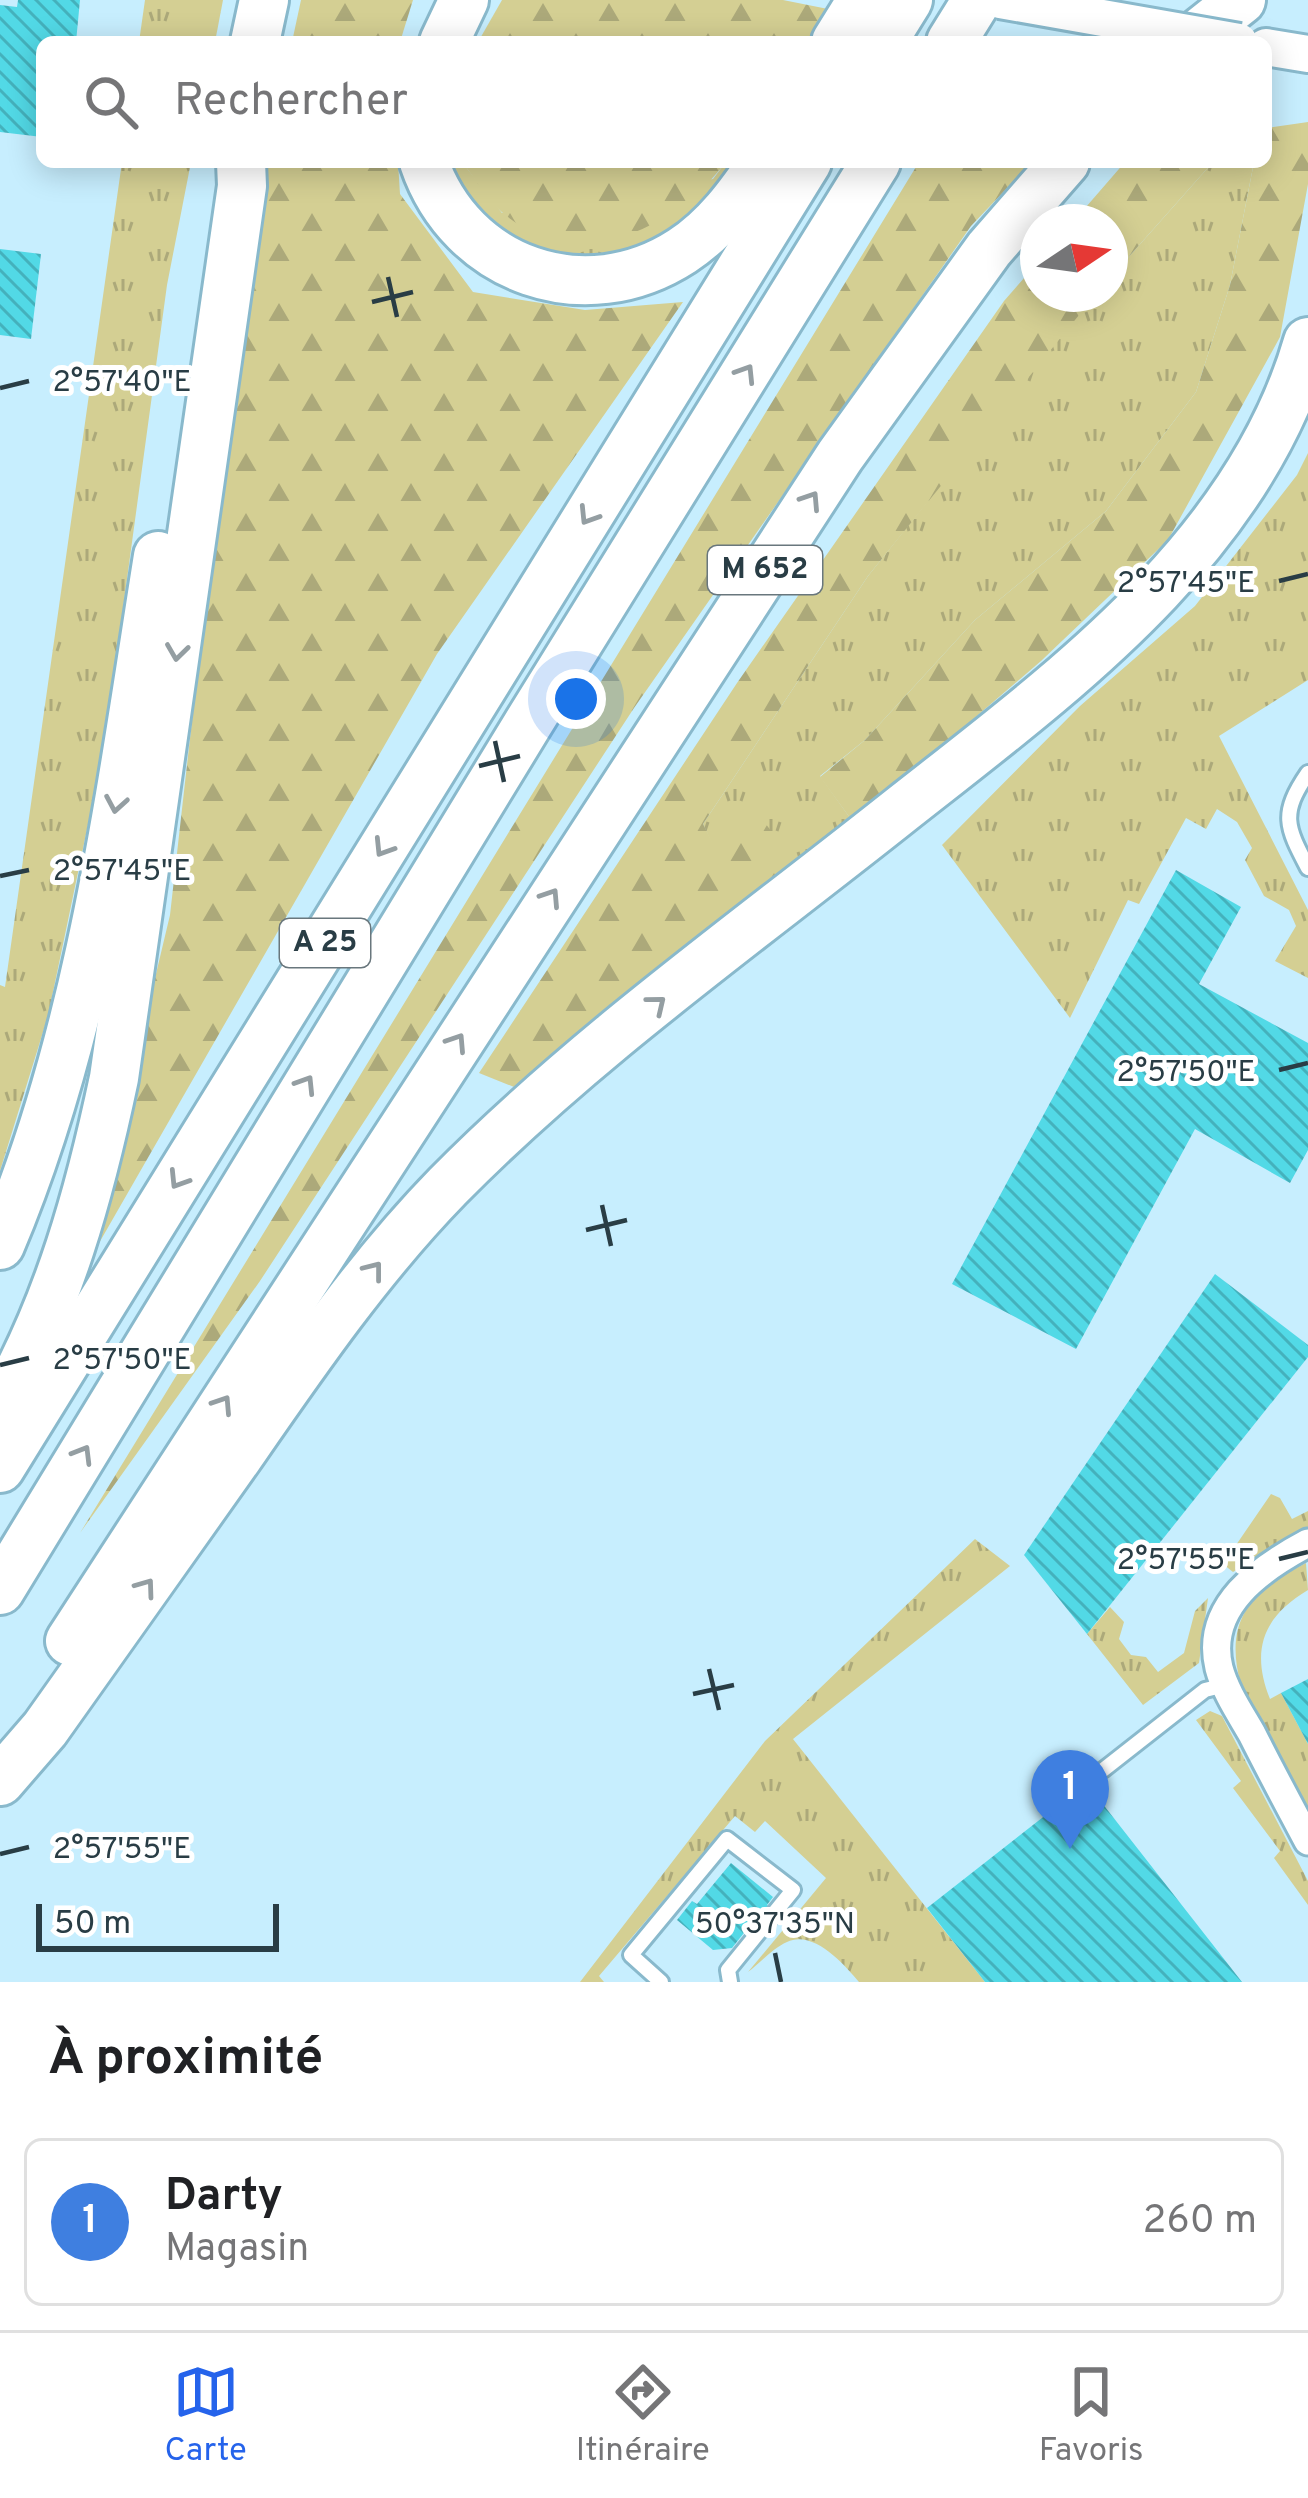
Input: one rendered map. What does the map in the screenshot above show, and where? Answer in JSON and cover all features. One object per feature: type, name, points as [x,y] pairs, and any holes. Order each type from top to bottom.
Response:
[{"type":"highway","points":[[256,36],[264,0]]},
{"type":"highway","points":[[435,36],[444,0]]},
{"type":"highway","points":[[447,36],[464,0]]},
{"type":"highway","points":[[840,36],[862,0]]},
{"type":"highway","points":[[886,36],[908,0]]},
{"type":"highway","points":[[955,36],[977,0]]},
{"type":"highway","points":[[1196,36],[1241,0]]},
{"type":"highway","points":[[0,1245],[54,1094],[97,915],[220,168]]},
{"type":"highway","points":[[0,1407],[62,1274],[87,1194],[114,1078],[241,168]]},
{"type":"highway","points":[[427,168],[442,202],[476,242],[536,275],[592,282],[646,270],[694,242],[735,201],[759,168]]},
{"type":"highway","name":"A 25","points":[[0,1468],[803,168]]},
{"type":"highway","name":"A 25","points":[[0,1590],[872,168]]},
{"type":"highway","name":"M 652","points":[[0,1750],[840,456],[976,267],[1060,168]]},
{"type":"highway","points":[[0,1781],[45,1729],[312,1351],[418,1218],[567,1076],[949,772],[1114,634],[1176,569],[1233,495],[1288,399],[1306,354]]},
{"type":"main road","points":[[1000,0],[1206,36]]},
{"type":"main road","points":[[1272,47],[1308,54]]},
{"type":"street","points":[[1308,1543],[1259,1572],[1229,1605],[1217,1650],[1225,1684],[1308,1841]]},
{"type":"lane","points":[[1308,772],[1289,800],[1291,834],[1308,868]]},
{"type":"lane","points":[[1103,1770],[1205,1690],[1225,1684]]},
{"type":"lane","points":[[661,1982],[631,1955],[727,1839],[793,1890],[728,1970],[730,1982]]},
{"type":"green space","points":[[145,0],[223,0],[216,36],[140,36]]},
{"type":"green space","points":[[301,0],[413,0],[402,36],[293,36]]},
{"type":"green space","points":[[502,0],[783,0],[833,10],[817,36],[481,36]]},
{"type":"green space","points":[[1308,122],[1308,184],[1280,337],[1168,540],[1041,661],[853,822],[820,777],[865,740],[975,620],[1106,511],[1196,392],[1230,285],[1253,168],[1272,168],[1272,127]]},
{"type":"green space","points":[[121,168],[190,168],[167,285],[104,748],[48,1016],[0,1171],[0,985],[5,987]]},
{"type":"green space","points":[[265,168],[398,168],[400,194],[473,292],[585,310],[683,302],[437,654],[87,1264],[170,915],[212,544]]},
{"type":"green space","points":[[455,168],[467,168],[502,213],[713,179],[721,168],[732,168],[707,201],[676,227],[617,252],[586,256],[555,254],[525,244],[498,227],[470,199]]},
{"type":"green space","points":[[466,168],[721,168],[680,207],[653,224],[593,242],[563,241],[533,232],[504,214]]},
{"type":"green space","points":[[915,168],[1026,168],[971,226],[634,708],[260,1281],[80,1533]]},
{"type":"green space","points":[[1120,168],[1208,168],[1128,258],[1128,204],[1089,204]]},
{"type":"green space","points":[[1208,168],[1253,168],[1230,285],[1196,392],[1106,511],[975,620],[865,740],[820,776],[853,822],[797,866],[717,854],[703,824],[868,576],[1080,312],[1128,312],[1128,258]]},
{"type":"green space","points":[[1020,283],[1020,312],[1081,312],[868,576],[703,824],[718,853],[760,816],[797,866],[519,1089],[479,1073],[737,683]]},
{"type":"green space","points":[[1308,453],[1308,680],[1219,736],[1308,910],[1308,978],[1275,961],[1296,926],[1289,910],[1264,896],[1245,860],[1252,848],[1237,822],[1217,809],[1206,829],[1186,818],[1139,904],[1128,900],[1070,1018],[942,845],[1080,706],[1195,606],[1297,475]]},
{"type":"green space","points":[[1271,1494],[1280,1498],[1292,1519],[1308,1511],[1308,1529],[1233,1572],[1223,1564]]},
{"type":"green space","points":[[975,1539],[1010,1566],[793,1739],[985,1982],[859,1982],[827,1950],[797,1939],[777,1948],[748,1972],[826,1878],[765,1821],[755,1832],[735,1816],[599,1976],[604,1982],[580,1982],[765,1741]]},
{"type":"green space","points":[[1306,1563],[1308,1590],[1271,1623],[1261,1665],[1270,1699],[1281,1693],[1308,1744],[1308,1812],[1241,1685],[1236,1662],[1239,1625],[1246,1610],[1270,1585]]},
{"type":"green space","points":[[1208,1598],[1199,1663],[1143,1705],[1087,1634],[1110,1607],[1124,1622],[1119,1639],[1131,1655],[1146,1657],[1158,1672],[1184,1653],[1195,1611]]},
{"type":"green space","points":[[1210,1711],[1222,1716],[1308,1881],[1308,1905],[1274,1858],[1280,1851],[1233,1788],[1241,1781],[1196,1720]]},
{"type":"building","points":[[18,0],[80,0],[77,36],[36,36],[36,136],[0,132],[0,5],[17,7]]},
{"type":"building","points":[[0,249],[41,254],[31,339],[0,335]]},
{"type":"building","points":[[1176,870],[1241,907],[1199,984],[1308,1043],[1308,1150],[1290,1183],[1195,1129],[1076,1349],[952,1284]]},
{"type":"building","points":[[1215,1274],[1308,1345],[1308,1357],[1087,1634],[1024,1555]]},
{"type":"building","points":[[1308,1679],[1308,1744],[1281,1693]]},
{"type":"building","points":[[1084,1780],[1242,1982],[985,1982],[927,1908],[1079,1789],[1076,1786]]},
{"type":"building","points":[[731,1863],[773,1897],[767,1905],[774,1910],[759,1930],[751,1924],[732,1948],[713,1950],[677,1920]]},
{"type":"place","name":"Darty","points":[[1070,1849]]}]
